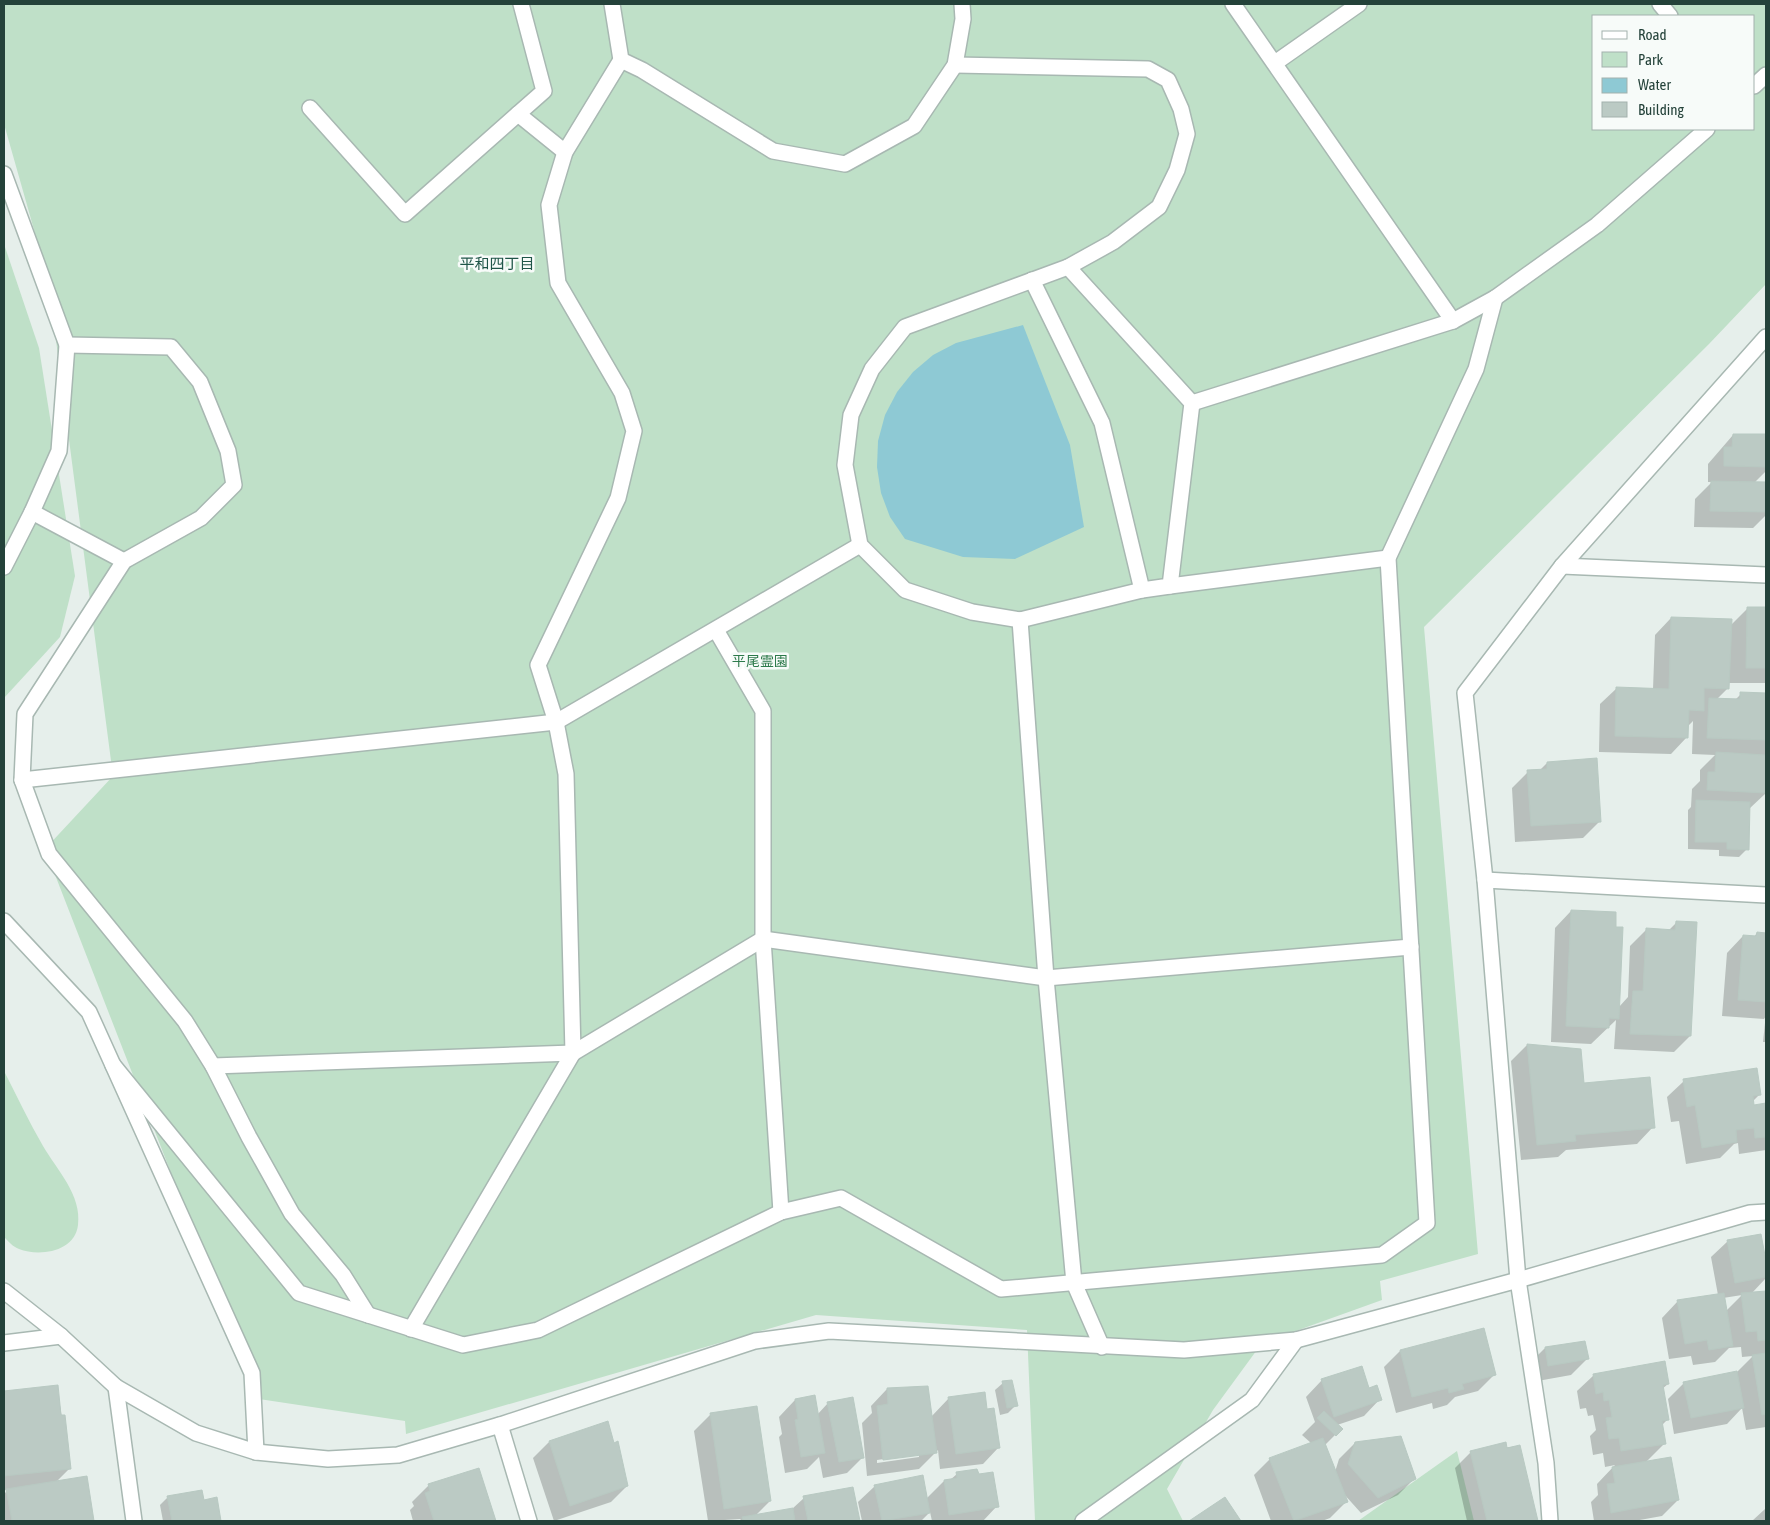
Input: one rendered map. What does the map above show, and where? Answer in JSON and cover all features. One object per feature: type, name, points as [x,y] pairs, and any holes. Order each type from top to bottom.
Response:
[{"type":"street","points":[[310,108],[405,214],[544,91],[521,4]]},
{"type":"street","points":[[573,1053],[566,774],[556,722],[538,665],[618,498],[634,431],[622,393],[558,283],[549,205],[564,152],[621,60],[612,4]]},
{"type":"street","points":[[621,60],[642,70],[773,151],[845,164],[914,126],[955,65],[963,19],[962,4]]},
{"type":"street","points":[[1234,4],[1453,321]]},
{"type":"street","points":[[1275,63],[1359,4]]},
{"type":"street","points":[[1660,4],[1669,15]]},
{"type":"street","points":[[955,65],[1148,68],[1168,80],[1181,109],[1187,134],[1177,170],[1159,207],[1113,242],[1068,267],[905,327],[872,369],[851,415],[845,466],[860,545],[905,590],[972,612],[1020,620],[1142,590],[1388,558]]},
{"type":"street","points":[[1755,85],[1766,75]]},
{"type":"street","points":[[518,114],[564,152]]},
{"type":"street","points":[[1192,403],[1453,321],[1496,298],[1597,226],[1706,130]]},
{"type":"street","points":[[4,174],[67,345],[59,451],[32,512],[4,567]]},
{"type":"street","points":[[1068,267],[1192,403],[1170,586]]},
{"type":"street","points":[[1032,280],[1102,422],[1142,590]]},
{"type":"street","points":[[113,1065],[299,1293],[463,1346],[538,1330],[781,1212],[841,1198],[1001,1289],[1382,1255],[1427,1223],[1388,558],[1476,369],[1496,298]]},
{"type":"street","points":[[1550,1521],[1546,1463],[1518,1280],[1485,880],[1465,693],[1562,566],[1766,337]]},
{"type":"street","points":[[67,345],[171,347],[200,382],[228,451],[234,485],[201,518],[124,561],[26,714],[22,780],[49,854],[185,1021],[213,1066],[249,1137],[292,1214],[343,1276],[368,1315]]},
{"type":"street","points":[[32,512],[124,561]]},
{"type":"street","points":[[22,780],[556,722],[860,545]]},
{"type":"street","points":[[1562,566],[1766,575]]},
{"type":"street","points":[[1020,620],[1046,978],[1074,1283],[1102,1347]]},
{"type":"street","points":[[716,630],[763,711],[763,939],[781,1212]]},
{"type":"street","points":[[1485,880],[1766,895]]},
{"type":"street","points":[[4,921],[89,1012],[252,1373],[256,1452]]},
{"type":"street","points":[[411,1329],[573,1053],[763,939],[1046,978],[1411,946]]},
{"type":"street","points":[[213,1066],[573,1053]]},
{"type":"street","points":[[4,1290],[61,1336],[116,1387],[196,1433],[256,1452],[328,1460],[398,1455],[500,1425],[755,1341],[829,1331],[1184,1350],[1296,1340],[1518,1280],[1750,1213],[1766,1212]]},
{"type":"street","points":[[4,1343],[61,1336]]},
{"type":"street","points":[[1083,1521],[1252,1400],[1296,1340]]},
{"type":"street","points":[[116,1387],[134,1521]]},
{"type":"street","points":[[500,1425],[529,1521]]},
{"type":"green space","name":"平尾霊園","points":[[4,4],[1766,4],[1766,284],[1709,344],[1424,627],[1478,1254],[1380,1281],[1382,1300],[1262,1343],[1213,1410],[1167,1489],[1183,1521],[1035,1521],[1027,1330],[816,1315],[406,1434],[405,1421],[259,1399],[45,849],[113,776],[48,279],[4,124]]},
{"type":"green space","points":[[4,244],[39,348],[75,576],[60,637],[4,698]]},
{"type":"green space","points":[[4,1071],[38,1137],[67,1183],[76,1203],[78,1225],[75,1234],[63,1247],[55,1250],[36,1252],[19,1249],[4,1237]]},
{"type":"green space","points":[[1457,1451],[1474,1521],[1358,1521]]},
{"type":"water","points":[[1023,325],[1070,445],[1084,527],[1015,559],[963,557],[905,539],[890,517],[881,493],[877,467],[878,441],[885,415],[897,392],[913,372],[933,355],[956,343]]},
{"type":"building","points":[[1733,434],[1766,434],[1766,467],[1724,466],[1724,447],[1732,447]]},
{"type":"building","points":[[1711,481],[1766,482],[1766,512],[1710,511]]},
{"type":"building","points":[[1747,607],[1766,607],[1766,668],[1746,668]]},
{"type":"building","points":[[1671,617],[1732,619],[1729,689],[1704,688],[1704,711],[1689,710],[1688,738],[1615,736],[1616,687],[1669,689]]},
{"type":"building","points":[[1740,692],[1766,693],[1766,740],[1707,738],[1709,698],[1740,699]]},
{"type":"building","points":[[1716,752],[1766,755],[1766,793],[1707,790],[1708,772],[1715,772]]},
{"type":"building","points":[[1597,758],[1601,822],[1531,826],[1527,770],[1547,769],[1547,762]]},
{"type":"building","points":[[1696,800],[1750,802],[1749,850],[1727,849],[1727,842],[1695,842]]},
{"type":"building","points":[[1571,910],[1616,912],[1616,927],[1623,927],[1619,1019],[1609,1018],[1609,1028],[1566,1026]]},
{"type":"building","points":[[1676,921],[1697,922],[1691,1036],[1630,1034],[1633,991],[1643,991],[1646,928],[1675,930]]},
{"type":"building","points":[[1757,932],[1766,933],[1766,1002],[1738,1000],[1743,935],[1756,936]]},
{"type":"building","points":[[1527,1044],[1581,1049],[1584,1083],[1650,1077],[1655,1128],[1575,1135],[1576,1141],[1537,1145]]},
{"type":"building","points":[[1757,1068],[1761,1095],[1753,1096],[1754,1105],[1766,1103],[1766,1137],[1755,1138],[1754,1128],[1736,1130],[1737,1142],[1702,1148],[1695,1105],[1687,1107],[1683,1079]]},
{"type":"building","points":[[1761,1234],[1766,1261],[1766,1277],[1735,1283],[1727,1240]]},
{"type":"building","points":[[1766,1291],[1766,1340],[1758,1341],[1757,1331],[1746,1332],[1741,1293]]},
{"type":"building","points":[[1724,1293],[1733,1346],[1709,1350],[1707,1340],[1685,1344],[1677,1300]]},
{"type":"building","points":[[1484,1328],[1496,1375],[1462,1384],[1464,1389],[1449,1393],[1448,1388],[1412,1397],[1400,1350]]},
{"type":"building","points":[[1585,1341],[1589,1359],[1548,1366],[1545,1347]]},
{"type":"building","points":[[1766,1353],[1766,1414],[1762,1415],[1752,1355]]},
{"type":"building","points":[[1665,1361],[1669,1384],[1663,1385],[1669,1420],[1662,1421],[1666,1444],[1621,1451],[1619,1438],[1609,1439],[1606,1418],[1612,1417],[1609,1400],[1604,1401],[1603,1392],[1596,1394],[1593,1374]]},
{"type":"building","points":[[1362,1366],[1369,1388],[1377,1385],[1382,1400],[1334,1417],[1321,1379]]},
{"type":"building","points":[[1737,1371],[1744,1408],[1691,1418],[1683,1382]]},
{"type":"building","points":[[1012,1380],[1018,1406],[1007,1408],[1002,1381]]},
{"type":"building","points":[[58,1385],[61,1415],[65,1415],[71,1469],[4,1476],[4,1391]]},
{"type":"building","points":[[928,1386],[937,1453],[883,1460],[877,1406],[888,1404],[887,1388]]},
{"type":"building","points":[[985,1392],[987,1409],[994,1408],[1000,1448],[956,1454],[948,1397]]},
{"type":"building","points":[[815,1395],[825,1453],[801,1457],[795,1420],[798,1419],[795,1399]]},
{"type":"building","points":[[853,1397],[864,1458],[839,1462],[827,1402]]},
{"type":"building","points":[[757,1406],[771,1501],[724,1509],[710,1413]]},
{"type":"building","points":[[1324,1411],[1343,1429],[1336,1436],[1317,1418]]},
{"type":"building","points":[[608,1421],[614,1443],[618,1441],[628,1486],[570,1506],[549,1441]]},
{"type":"building","points":[[1401,1436],[1416,1479],[1378,1498],[1348,1464],[1355,1442]]},
{"type":"building","points":[[1323,1438],[1348,1502],[1294,1521],[1269,1458]]},
{"type":"building","points":[[1506,1442],[1507,1448],[1520,1445],[1538,1521],[1487,1521],[1470,1451]]},
{"type":"building","points":[[1671,1457],[1679,1500],[1611,1513],[1607,1484],[1615,1483],[1612,1467]]},
{"type":"building","points":[[479,1468],[496,1521],[434,1521],[425,1493],[430,1491],[428,1484]]},
{"type":"building","points":[[977,1469],[979,1474],[993,1472],[999,1507],[949,1515],[944,1480],[957,1478],[956,1472]]},
{"type":"building","points":[[923,1475],[930,1513],[882,1521],[874,1485]]},
{"type":"building","points":[[87,1476],[94,1521],[12,1521],[6,1489]]},
{"type":"building","points":[[853,1487],[860,1521],[808,1521],[803,1496]]},
{"type":"building","points":[[202,1490],[204,1500],[217,1497],[221,1521],[172,1521],[167,1496]]},
{"type":"building","points":[[1225,1497],[1241,1521],[1189,1521]]},
{"type":"building","points":[[793,1508],[795,1521],[743,1521],[742,1517]]},
{"type":"district","name":"平和四丁目","points":[[497,264]]}]
